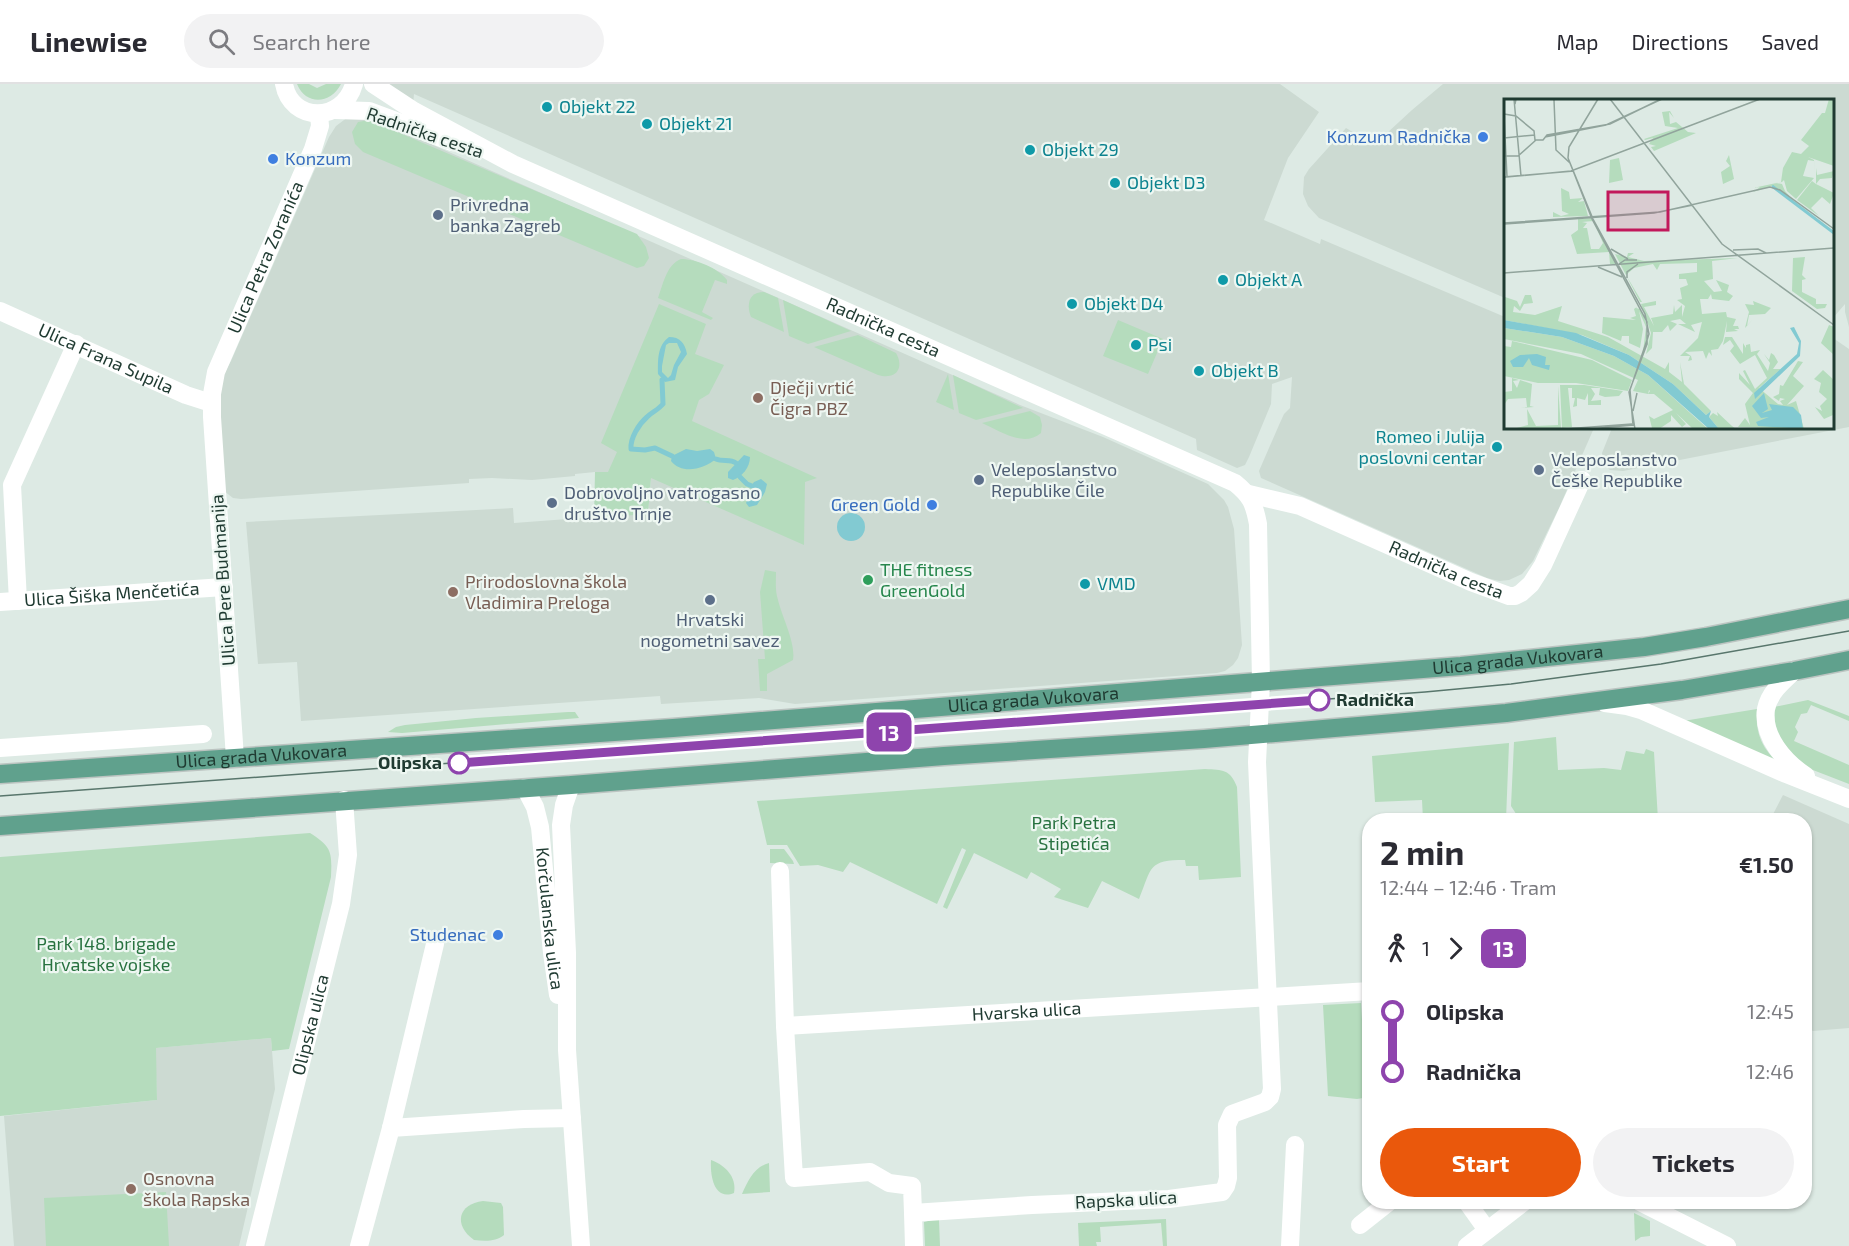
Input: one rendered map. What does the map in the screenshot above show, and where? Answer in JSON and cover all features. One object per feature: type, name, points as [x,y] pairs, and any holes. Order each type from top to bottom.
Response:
[{"type":"main road","name":"Ulica grada Vukovara","points":[[0,774],[673,728],[1461,666],[1624,649],[1706,637],[1849,609]]},
{"type":"main road","points":[[0,826],[1417,722],[1591,702],[1794,671],[1849,660]]},
{"type":"street","points":[[284,85],[292,102],[300,108],[327,112],[344,103],[354,84]]},
{"type":"street","name":"Radnička cesta","points":[[373,84],[414,111],[513,164],[1209,471],[1235,483],[1249,494],[1300,506],[1509,596],[1521,593],[1531,584],[1543,565],[1582,480]]},
{"type":"street","name":"Radnička cesta","points":[[327,112],[369,111],[513,164]]},
{"type":"street","name":"Ulica Petra Zoranića","points":[[211,403],[216,372],[327,112]]},
{"type":"street","name":"Ulica Frana Supila","points":[[0,311],[186,395],[211,403]]},
{"type":"street","points":[[9,602],[6,483],[76,344]]},
{"type":"street","name":"Ulica Pere Budmanija","points":[[211,403],[235,758]]},
{"type":"street","points":[[1249,494],[1258,524],[1261,682],[1257,762],[1268,997]]},
{"type":"street","name":"Ulica Šiška Menčetića","points":[[9,602],[224,587]]},
{"type":"street","points":[[1794,671],[1782,682],[1769,702],[1766,717],[1769,733],[1790,764],[1828,790]]},
{"type":"street","points":[[1591,702],[1641,710],[1849,799]]},
{"type":"street","name":"Ulica grada Vukovara","points":[[0,748],[203,734]]},
{"type":"street","name":"Korčulanska ulica","points":[[571,785],[564,805],[561,825],[567,953],[567,1050],[581,1246]]},
{"type":"street","name":"Korčulanska ulica","points":[[525,788],[535,807],[540,827],[552,953],[567,1050]]},
{"type":"street","name":"Olipska ulica","points":[[255,1246],[341,904],[348,855],[344,800]]},
{"type":"street","points":[[780,871],[785,1026],[794,1178],[870,1172],[889,1183],[912,1186],[914,1246]]},
{"type":"street","points":[[359,1246],[391,1128],[435,944]]},
{"type":"street","name":"Hvarska ulica","points":[[785,1026],[1362,991]]},
{"type":"street","name":"Rapska ulica","points":[[913,1213],[1161,1200],[1222,1192],[1228,1178],[1227,1125],[1229,1118],[1232,1114],[1265,1101],[1270,1097],[1272,1089],[1268,997]]},
{"type":"street","points":[[391,1128],[572,1118]]},
{"type":"street","points":[[1290,1246],[1295,1145]]},
{"type":"street","points":[[1360,1225],[1380,1209]]},
{"type":"street","points":[[1472,1209],[1487,1230]]},
{"type":"street","points":[[1467,1246],[1515,1209]]},
{"type":"street","points":[[1655,1209],[1727,1246]]},
{"type":"shaded area","points":[[382,84],[1280,84],[1319,112],[1288,158],[1264,220],[1320,244],[1321,239],[1504,317],[1504,429],[1594,429],[1533,561],[1522,574],[1509,580],[1499,581],[1487,578],[1261,478],[1259,471],[1284,414],[1290,408],[1292,377],[1272,384],[1271,404],[1249,457],[1245,465],[1237,468],[1197,450],[1196,439],[414,94],[413,105]]},
{"type":"shaded area","points":[[1443,84],[1849,84],[1849,327],[1845,304],[1834,317],[1834,99],[1504,99],[1504,298],[1319,218],[1308,206],[1303,194],[1304,177],[1346,128],[1374,145]]},
{"type":"shaded area","points":[[348,117],[372,118],[1020,405],[1103,437],[1208,484],[1224,500],[1234,529],[1242,645],[1238,658],[1225,671],[1217,673],[795,704],[759,698],[661,704],[660,696],[301,721],[297,662],[258,664],[246,522],[513,508],[514,523],[648,513],[651,478],[595,472],[532,480],[469,479],[469,483],[241,499],[233,498],[224,491],[219,383],[231,361],[329,137],[336,126]]},
{"type":"shaded area","points":[[1834,339],[1849,349],[1849,427],[1623,471],[1610,470],[1603,464],[1602,453],[1612,429],[1834,429]]},
{"type":"shaded area","points":[[1783,795],[1849,824],[1849,1028],[1812,1030],[1812,813],[1774,813]]},
{"type":"shaded area","name":"Osnovna škola Rapska","points":[[271,1038],[275,1089],[239,1246],[14,1246],[4,1116],[157,1100],[155,1048]]},
{"type":"green space","points":[[297,84],[309,84],[317,88],[326,84],[341,84],[331,96],[319,100],[306,96]]},
{"type":"green space","points":[[369,120],[637,234],[646,247],[649,258],[644,266],[637,268],[363,152],[355,144],[352,132],[358,122]]},
{"type":"green space","points":[[681,259],[706,265],[727,280],[727,284],[715,280],[702,312],[713,318],[711,320],[658,298],[668,271]]},
{"type":"green space","points":[[764,292],[778,298],[784,332],[751,317],[749,303],[752,296]]},
{"type":"green space","points":[[783,300],[851,331],[808,344],[789,336]]},
{"type":"green space","points":[[659,304],[706,324],[695,354],[724,365],[709,394],[699,400],[692,421],[817,478],[805,482],[804,545],[651,478],[648,514],[594,518],[595,472],[608,472],[617,452],[601,443]]},
{"type":"green space","points":[[1118,320],[1163,339],[1148,374],[1103,356]]},
{"type":"green space","points":[[858,335],[896,353],[899,359],[897,372],[889,376],[878,375],[814,347]]},
{"type":"green space","points":[[948,374],[954,410],[936,402]]},
{"type":"green space","points":[[953,375],[1023,408],[976,420],[959,413]]},
{"type":"green space","points":[[1030,411],[1040,417],[1042,425],[1041,433],[1027,439],[1012,437],[982,423]]},
{"type":"green space","points":[[765,570],[776,572],[777,597],[791,638],[793,660],[767,674],[767,691],[760,691],[758,659],[765,659],[760,592]]},
{"type":"green space","points":[[1808,700],[1849,716],[1849,721],[1811,705],[1807,713],[1801,714],[1795,727],[1798,732],[1794,741],[1849,765],[1849,784],[1800,765],[1775,731],[1774,707]]},
{"type":"green space","points":[[1757,709],[1760,738],[1771,756],[1777,761],[1683,721]]},
{"type":"green space","points":[[575,712],[579,718],[402,733],[388,732],[405,725]]},
{"type":"green space","points":[[1556,737],[1558,770],[1604,768],[1621,770],[1626,751],[1644,754],[1646,749],[1654,752],[1658,813],[1516,813],[1511,806],[1514,742]]},
{"type":"green space","points":[[1509,743],[1506,813],[1423,813],[1422,800],[1375,802],[1372,756]]},
{"type":"green space","name":"Park Petra Stipetića","points":[[1205,769],[1229,774],[1237,787],[1241,877],[1199,880],[1198,866],[1186,866],[1185,860],[1173,860],[1158,864],[1153,868],[1139,899],[1102,881],[1088,908],[1054,897],[1061,889],[1031,872],[1027,879],[974,853],[947,909],[943,907],[966,850],[962,848],[937,904],[850,862],[843,872],[818,865],[800,866],[787,845],[767,845],[757,801]]},
{"type":"green space","name":"Park 148. brigade Hrvatske vojske","points":[[310,833],[327,846],[331,856],[331,877],[289,1049],[272,1051],[271,1038],[156,1048],[157,1100],[0,1116],[0,857]]},
{"type":"green space","points":[[770,849],[784,849],[794,864],[770,863]]},
{"type":"green space","points":[[1361,1003],[1362,1098],[1328,1096],[1323,1005]]},
{"type":"green space","points":[[711,1160],[729,1172],[734,1182],[734,1193],[727,1195],[715,1186],[711,1173]]},
{"type":"green space","points":[[769,1163],[770,1192],[742,1194],[755,1171]]},
{"type":"green space","points":[[166,1192],[169,1246],[46,1246],[44,1198]]},
{"type":"green space","points":[[483,1201],[501,1203],[503,1207],[504,1235],[494,1240],[474,1240],[467,1234],[461,1222],[461,1216],[468,1206]]},
{"type":"green space","points":[[1634,1213],[1650,1221],[1650,1236],[1641,1237],[1635,1241]]},
{"type":"green space","points":[[1166,1219],[1167,1246],[1163,1246],[1161,1223],[1100,1227],[1101,1242],[1096,1242],[1097,1246],[1079,1246],[1078,1223]]},
{"type":"green space","points":[[939,1220],[940,1246],[925,1246],[924,1222]]},
{"type":"water","points":[[669,337],[679,339],[687,354],[678,367],[675,380],[665,382],[658,374],[658,369],[659,354]],"holes":[[[677,343],[681,352],[668,378],[662,372],[666,345]]]},
{"type":"water","points":[[686,449],[697,451],[710,449],[714,452],[716,459],[699,468],[681,468],[671,461],[672,456]]},
{"type":"water","points":[[744,455],[750,457],[745,471],[733,480],[728,478],[728,472]]},
{"type":"water","points":[[761,479],[767,484],[765,492],[757,505],[749,507],[746,503],[753,489],[752,485]]},
{"type":"water","points":[[851,513],[861,517],[865,527],[861,537],[851,541],[841,537],[837,527],[841,517]]},
{"type":"waterway","points":[[662,380],[663,404],[638,427],[631,449],[655,448],[672,456]]},
{"type":"waterway","points":[[716,459],[736,463]]},
{"type":"waterway","points":[[740,477],[752,486]]},
{"type":"tram line","points":[[0,796],[1425,692],[1511,684],[1661,664],[1849,631]]},
{"type":"tram line","name":"13","points":[[459,763],[1319,700]]},
{"type":"place","name":"Objekt 22","points":[[547,107]]},
{"type":"place","name":"Objekt 21","points":[[647,124]]},
{"type":"place","name":"Konzum Radnička","points":[[1483,137]]},
{"type":"place","name":"Objekt 29","points":[[1030,150]]},
{"type":"place","name":"Konzum","points":[[273,159]]},
{"type":"place","name":"Objekt D3","points":[[1115,183]]},
{"type":"place","name":"Privredna banka Zagreb","points":[[438,215]]},
{"type":"place","name":"Objekt A","points":[[1223,280]]},
{"type":"place","name":"Objekt D4","points":[[1072,304]]},
{"type":"place","name":"Psi","points":[[1136,345]]},
{"type":"place","name":"Objekt B","points":[[1199,371]]},
{"type":"place","name":"Dječji vrtić Čigra PBZ","points":[[758,398]]},
{"type":"place","name":"Romeo i Julija poslovni centar","points":[[1497,447]]},
{"type":"place","name":"Veleposlanstvo Češke Republike","points":[[1539,470]]},
{"type":"place","name":"Veleposlanstvo Republike Čile","points":[[979,480]]},
{"type":"place","name":"Dobrovoljno vatrogasno društvo Trnje","points":[[552,503]]},
{"type":"place","name":"Green Gold","points":[[932,505]]},
{"type":"place","name":"THE fitness GreenGold","points":[[868,580]]},
{"type":"place","name":"VMD","points":[[1085,584]]},
{"type":"place","name":"Prirodoslovna škola Vladimira Preloga","points":[[453,592]]},
{"type":"place","name":"Hrvatski nogometni savez","points":[[710,600]]},
{"type":"place","name":"Radnička","points":[[1319,700]]},
{"type":"place","name":"Olipska","points":[[459,763]]},
{"type":"place","name":"Studenac","points":[[498,935]]},
{"type":"place","name":"Osnovna škola Rapska","points":[[131,1189]]}]
